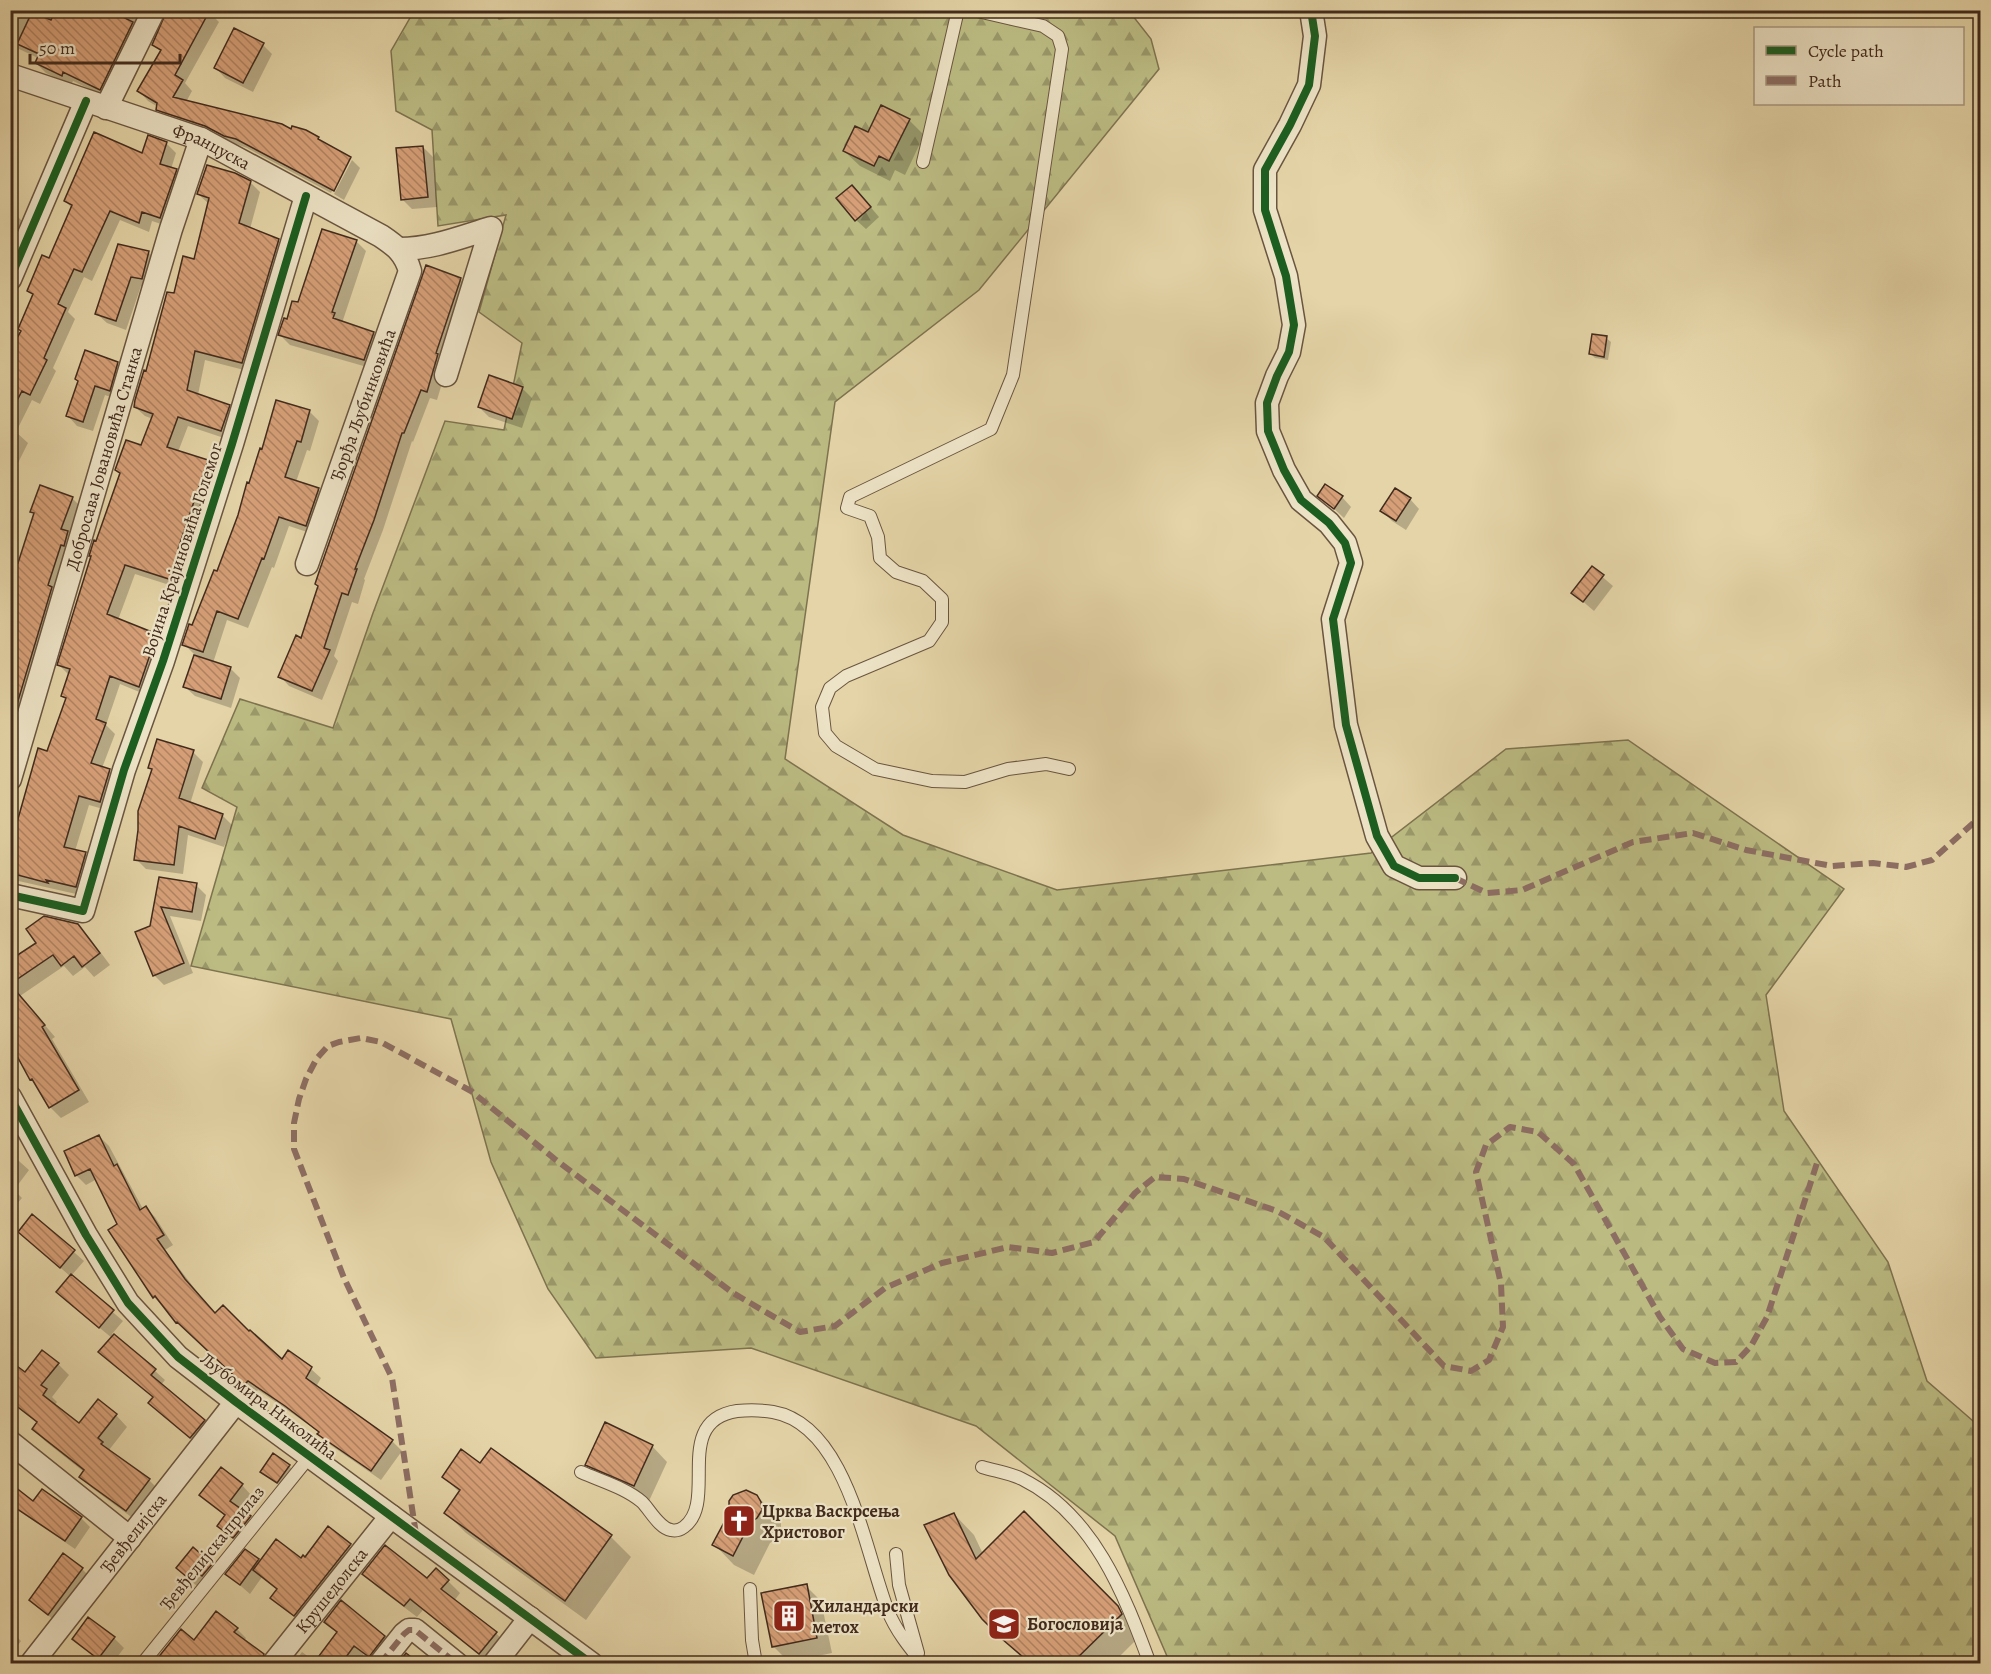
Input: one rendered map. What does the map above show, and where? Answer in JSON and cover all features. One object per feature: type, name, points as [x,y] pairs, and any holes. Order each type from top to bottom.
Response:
[{"type":"street","points":[[10,279],[96,104],[154,10]]},
{"type":"street","points":[[1311,10],[1315,36],[1309,85],[1290,126],[1265,170],[1265,210],[1286,276],[1294,325],[1289,352],[1267,403],[1268,431],[1284,470],[1301,500],[1329,523],[1345,543],[1351,563],[1333,619],[1346,725],[1377,836],[1394,866],[1419,878],[1455,878]]},
{"type":"street","name":"Француска","points":[[10,75],[201,138],[381,236],[399,249]]},
{"type":"street","name":"Добросава Јовановића Станка","points":[[10,779],[164,252],[201,138]]},
{"type":"street","name":"Војина Крајиновића Големог","points":[[10,895],[83,911],[124,770],[163,661],[232,444],[306,195]]},
{"type":"street","points":[[399,249],[417,249],[441,244],[491,228],[446,375]]},
{"type":"street","name":"Ђорђа Љубинковића","points":[[306,564],[410,271],[406,257],[399,249]]},
{"type":"street","name":"Љубомира Николића","points":[[10,1097],[86,1235],[128,1303],[178,1357],[592,1664]]},
{"type":"street","name":"Ђевђелијска","points":[[31,1664],[236,1402]]},
{"type":"street","points":[[10,1442],[130,1538]]},
{"type":"street","name":"Крушедолска","points":[[273,1664],[391,1516]]},
{"type":"street","points":[[494,1664],[530,1618]]},
{"type":"street","points":[[380,1664],[404,1634],[409,1630],[415,1630],[457,1664]]},
{"type":"lane","points":[[923,162],[957,10]]},
{"type":"lane","points":[[973,10],[1043,26],[1058,36],[1062,49],[1013,375],[991,429],[850,497],[847,508],[870,516],[878,537],[880,558],[896,572],[923,581],[942,599],[942,622],[929,641],[846,676],[830,688],[822,707],[825,733],[836,746],[875,770],[932,781],[965,782],[1008,769],[1046,764],[1069,769]]},
{"type":"lane","points":[[581,1472],[634,1497],[665,1528],[672,1531],[680,1530],[693,1518],[703,1435],[713,1420],[726,1413],[750,1409],[775,1412],[798,1421],[818,1436],[837,1464],[889,1613],[905,1642],[922,1662]]},
{"type":"lane","name":"Ђевђелијска прилаз","points":[[142,1664],[310,1456]]},
{"type":"lane","points":[[982,1467],[1021,1478],[1053,1499],[1076,1518],[1095,1543],[1119,1589],[1150,1664]]},
{"type":"lane","points":[[896,1554],[899,1585],[922,1662]]},
{"type":"lane","points":[[750,1589],[752,1640],[756,1664]]},
{"type":"green space","points":[[570,10],[1129,11],[1151,39],[1159,69],[979,290],[835,402],[785,759],[903,835],[1057,890],[1371,853],[1506,749],[1628,740],[1844,889],[1766,995],[1784,1111],[1888,1262],[1927,1381],[1980,1427],[1980,1663],[1170,1663],[1115,1536],[976,1426],[751,1348],[596,1358],[548,1289],[491,1162],[451,1019],[191,966],[237,807],[202,788],[240,699],[333,728],[373,613],[445,421],[504,430],[522,343],[479,312],[506,215],[438,226],[432,130],[396,111],[391,51],[414,11],[493,11],[499,19]]},
{"type":"building","points":[[56,10],[109,10],[133,22],[100,90],[63,72],[62,76],[35,63],[39,54],[17,44],[32,12],[51,20]]},
{"type":"building","points":[[167,10],[210,10],[175,75],[183,80],[173,97],[282,124],[291,129],[292,126],[319,137],[318,139],[351,157],[334,191],[236,139],[156,110],[157,103],[137,91],[161,50],[152,45]]},
{"type":"building","points":[[234,28],[264,43],[243,83],[214,68]]},
{"type":"building","points":[[881,105],[910,119],[889,161],[879,156],[874,166],[843,151],[855,126],[868,132]]},
{"type":"building","points":[[94,132],[142,153],[148,135],[167,142],[160,164],[177,169],[160,218],[142,212],[139,223],[110,211],[82,272],[74,269],[58,304],[66,308],[44,358],[47,360],[30,395],[22,391],[10,414],[10,350],[21,331],[18,329],[33,294],[27,291],[42,255],[49,258],[72,205],[64,201]]},
{"type":"building","points":[[423,146],[428,197],[401,200],[396,148]]},
{"type":"building","points":[[207,165],[235,173],[251,181],[239,223],[279,239],[242,363],[195,351],[187,390],[230,405],[221,431],[178,417],[167,447],[208,460],[178,549],[182,550],[172,580],[125,565],[107,614],[157,634],[139,687],[110,676],[96,719],[106,723],[91,763],[110,769],[100,802],[79,796],[64,847],[86,852],[76,887],[46,880],[48,883],[10,873],[10,832],[14,833],[38,748],[47,751],[66,698],[61,696],[70,669],[57,665],[94,540],[96,541],[120,473],[115,470],[126,440],[141,445],[153,414],[134,407],[135,400],[144,370],[146,371],[167,292],[174,293],[183,256],[194,259],[209,198],[197,194]]},
{"type":"building","points":[[852,185],[871,207],[855,221],[836,198]]},
{"type":"building","points":[[322,229],[357,240],[332,312],[335,313],[333,318],[374,332],[364,360],[278,335],[284,318],[287,319],[292,301],[298,302]]},
{"type":"building","points":[[118,244],[149,251],[142,279],[131,277],[116,321],[95,314]]},
{"type":"building","points":[[426,265],[461,278],[436,353],[438,354],[427,392],[421,390],[404,433],[402,433],[348,595],[342,593],[324,648],[330,650],[312,691],[278,677],[296,635],[301,638],[318,586],[315,584],[320,569]]},
{"type":"building","points":[[1592,334],[1607,336],[1604,357],[1589,354]]},
{"type":"building","points":[[85,350],[118,362],[110,391],[95,386],[83,422],[66,416],[78,381],[75,379]]},
{"type":"building","points":[[489,375],[523,387],[512,419],[478,407]]},
{"type":"building","points":[[276,400],[310,410],[301,442],[297,441],[285,477],[319,488],[306,526],[279,517],[238,619],[217,611],[203,652],[182,645],[189,624],[192,625],[214,570],[217,571],[238,515],[247,482],[249,483],[260,448],[262,449]]},
{"type":"building","points":[[1325,484],[1343,496],[1334,509],[1317,496]]},
{"type":"building","points":[[40,485],[73,497],[61,529],[68,531],[64,546],[61,545],[48,585],[52,587],[15,711],[10,710],[10,576],[15,562],[18,563],[34,513],[30,512]]},
{"type":"building","points":[[1395,488],[1411,498],[1396,521],[1380,511]]},
{"type":"building","points":[[1592,566],[1604,575],[1583,602],[1571,593]]},
{"type":"building","points":[[194,655],[231,667],[221,699],[183,687]]},
{"type":"building","points":[[157,739],[194,750],[179,798],[223,814],[215,839],[179,826],[174,865],[134,860],[138,811],[152,769],[148,768]]},
{"type":"building","points":[[159,877],[197,883],[192,912],[161,907],[184,963],[153,976],[135,932],[150,926]]},
{"type":"building","points":[[44,916],[78,924],[100,953],[82,967],[74,956],[61,966],[53,955],[10,984],[10,960],[36,943],[26,929]]},
{"type":"building","points":[[10,984],[45,1025],[42,1027],[79,1090],[49,1108],[32,1079],[30,1080],[10,1043]]},
{"type":"building","points":[[99,1135],[114,1166],[117,1164],[140,1210],[146,1206],[164,1235],[157,1239],[185,1279],[215,1313],[223,1305],[282,1359],[288,1350],[312,1367],[306,1378],[393,1440],[371,1471],[317,1434],[319,1432],[285,1406],[248,1381],[244,1385],[176,1323],[155,1296],[153,1298],[108,1230],[117,1224],[90,1169],[75,1176],[64,1151]]},
{"type":"building","points":[[32,1214],[75,1250],[60,1268],[18,1232]]},
{"type":"building","points":[[71,1274],[114,1310],[99,1328],[56,1292]]},
{"type":"building","points":[[114,1334],[156,1369],[151,1375],[205,1420],[190,1438],[148,1403],[153,1397],[98,1352]]},
{"type":"building","points":[[42,1350],[59,1363],[41,1385],[47,1389],[43,1395],[79,1423],[98,1399],[117,1414],[98,1438],[103,1442],[101,1444],[150,1479],[126,1511],[79,1477],[84,1470],[32,1429],[37,1422],[10,1401],[10,1361],[25,1372]]},
{"type":"building","points":[[605,1422],[653,1445],[634,1486],[585,1465]]},
{"type":"building","points":[[491,1448],[612,1535],[565,1601],[444,1513],[460,1490],[442,1477],[461,1449],[480,1463]]},
{"type":"building","points":[[273,1453],[290,1465],[277,1483],[260,1472]]},
{"type":"building","points":[[221,1467],[243,1484],[230,1501],[251,1516],[233,1538],[217,1526],[225,1515],[199,1495]]},
{"type":"building","points":[[10,1483],[33,1501],[42,1489],[82,1517],[65,1541],[10,1504]]},
{"type":"building","name":"Црква Васкрсења Христовог","points":[[746,1490],[757,1495],[762,1510],[750,1523],[733,1556],[712,1545],[729,1513],[729,1501],[733,1495]]},
{"type":"building","points":[[1024,1511],[1118,1606],[1122,1614],[1071,1664],[1031,1664],[1002,1639],[982,1619],[949,1575],[924,1525],[954,1513],[976,1559]]},
{"type":"building","points":[[328,1526],[351,1544],[294,1616],[270,1598],[277,1589],[253,1570],[276,1539],[301,1558],[303,1555],[305,1557]]},
{"type":"building","points":[[385,1545],[427,1578],[436,1568],[449,1580],[441,1589],[497,1632],[479,1654],[410,1599],[404,1606],[362,1574]]},
{"type":"building","points":[[193,1547],[212,1564],[202,1576],[194,1570],[188,1578],[176,1568]]},
{"type":"building","points":[[245,1549],[259,1559],[240,1585],[225,1574]]},
{"type":"building","points":[[63,1553],[83,1568],[48,1615],[29,1600]]},
{"type":"building","name":"Хиландарски метох","points":[[807,1584],[817,1638],[772,1647],[761,1593]]},
{"type":"building","points":[[341,1600],[385,1636],[369,1657],[354,1646],[341,1664],[313,1664],[337,1632],[324,1622]]},
{"type":"building","points":[[216,1611],[238,1628],[234,1632],[264,1654],[260,1664],[153,1664],[181,1629],[194,1640]]},
{"type":"building","points":[[88,1617],[115,1637],[98,1659],[72,1639]]},
{"type":"building","points":[[406,1653],[420,1664],[398,1664]]},
{"type":"marked path","points":[[1455,878],[1487,893],[1522,890],[1633,842],[1693,833],[1746,850],[1832,866],[1873,863],[1906,867],[1932,860],[1980,817]]},
{"type":"marked path","points":[[416,1534],[392,1378],[344,1278],[294,1149],[294,1123],[306,1079],[317,1058],[328,1046],[339,1042],[361,1038],[381,1042],[471,1091],[556,1160],[733,1293],[800,1332],[835,1326],[885,1288],[942,1263],[1008,1247],[1052,1253],[1094,1242],[1135,1193],[1155,1177],[1184,1179],[1277,1211],[1324,1237],[1444,1366],[1471,1371],[1489,1360],[1503,1327],[1501,1284],[1476,1172],[1486,1145],[1510,1127],[1538,1132],[1574,1164],[1660,1317],[1683,1349],[1715,1363],[1736,1362],[1751,1346],[1767,1317],[1818,1160]]},
{"type":"marked path","points":[[380,1664],[409,1630],[415,1630],[457,1664]]},
{"type":"cycle path","points":[[1311,10],[1315,36],[1309,85],[1265,170],[1265,210],[1286,276],[1294,325],[1289,352],[1267,403],[1268,431],[1284,470],[1301,500],[1329,523],[1345,543],[1351,563],[1333,619],[1346,725],[1377,836],[1394,866],[1419,878],[1455,878]]},
{"type":"cycle path","points":[[10,279],[86,101]]},
{"type":"cycle path","points":[[10,895],[83,911],[124,770],[163,661],[232,444],[306,196]]},
{"type":"cycle path","points":[[10,1097],[86,1235],[128,1303],[178,1357],[592,1664]]},
{"type":"place","name":"Црква Васкрсења Христовог","points":[[739,1521]]},
{"type":"place","name":"Хиландарски метох","points":[[789,1616]]},
{"type":"place","name":"Богословија","points":[[1004,1624]]}]
